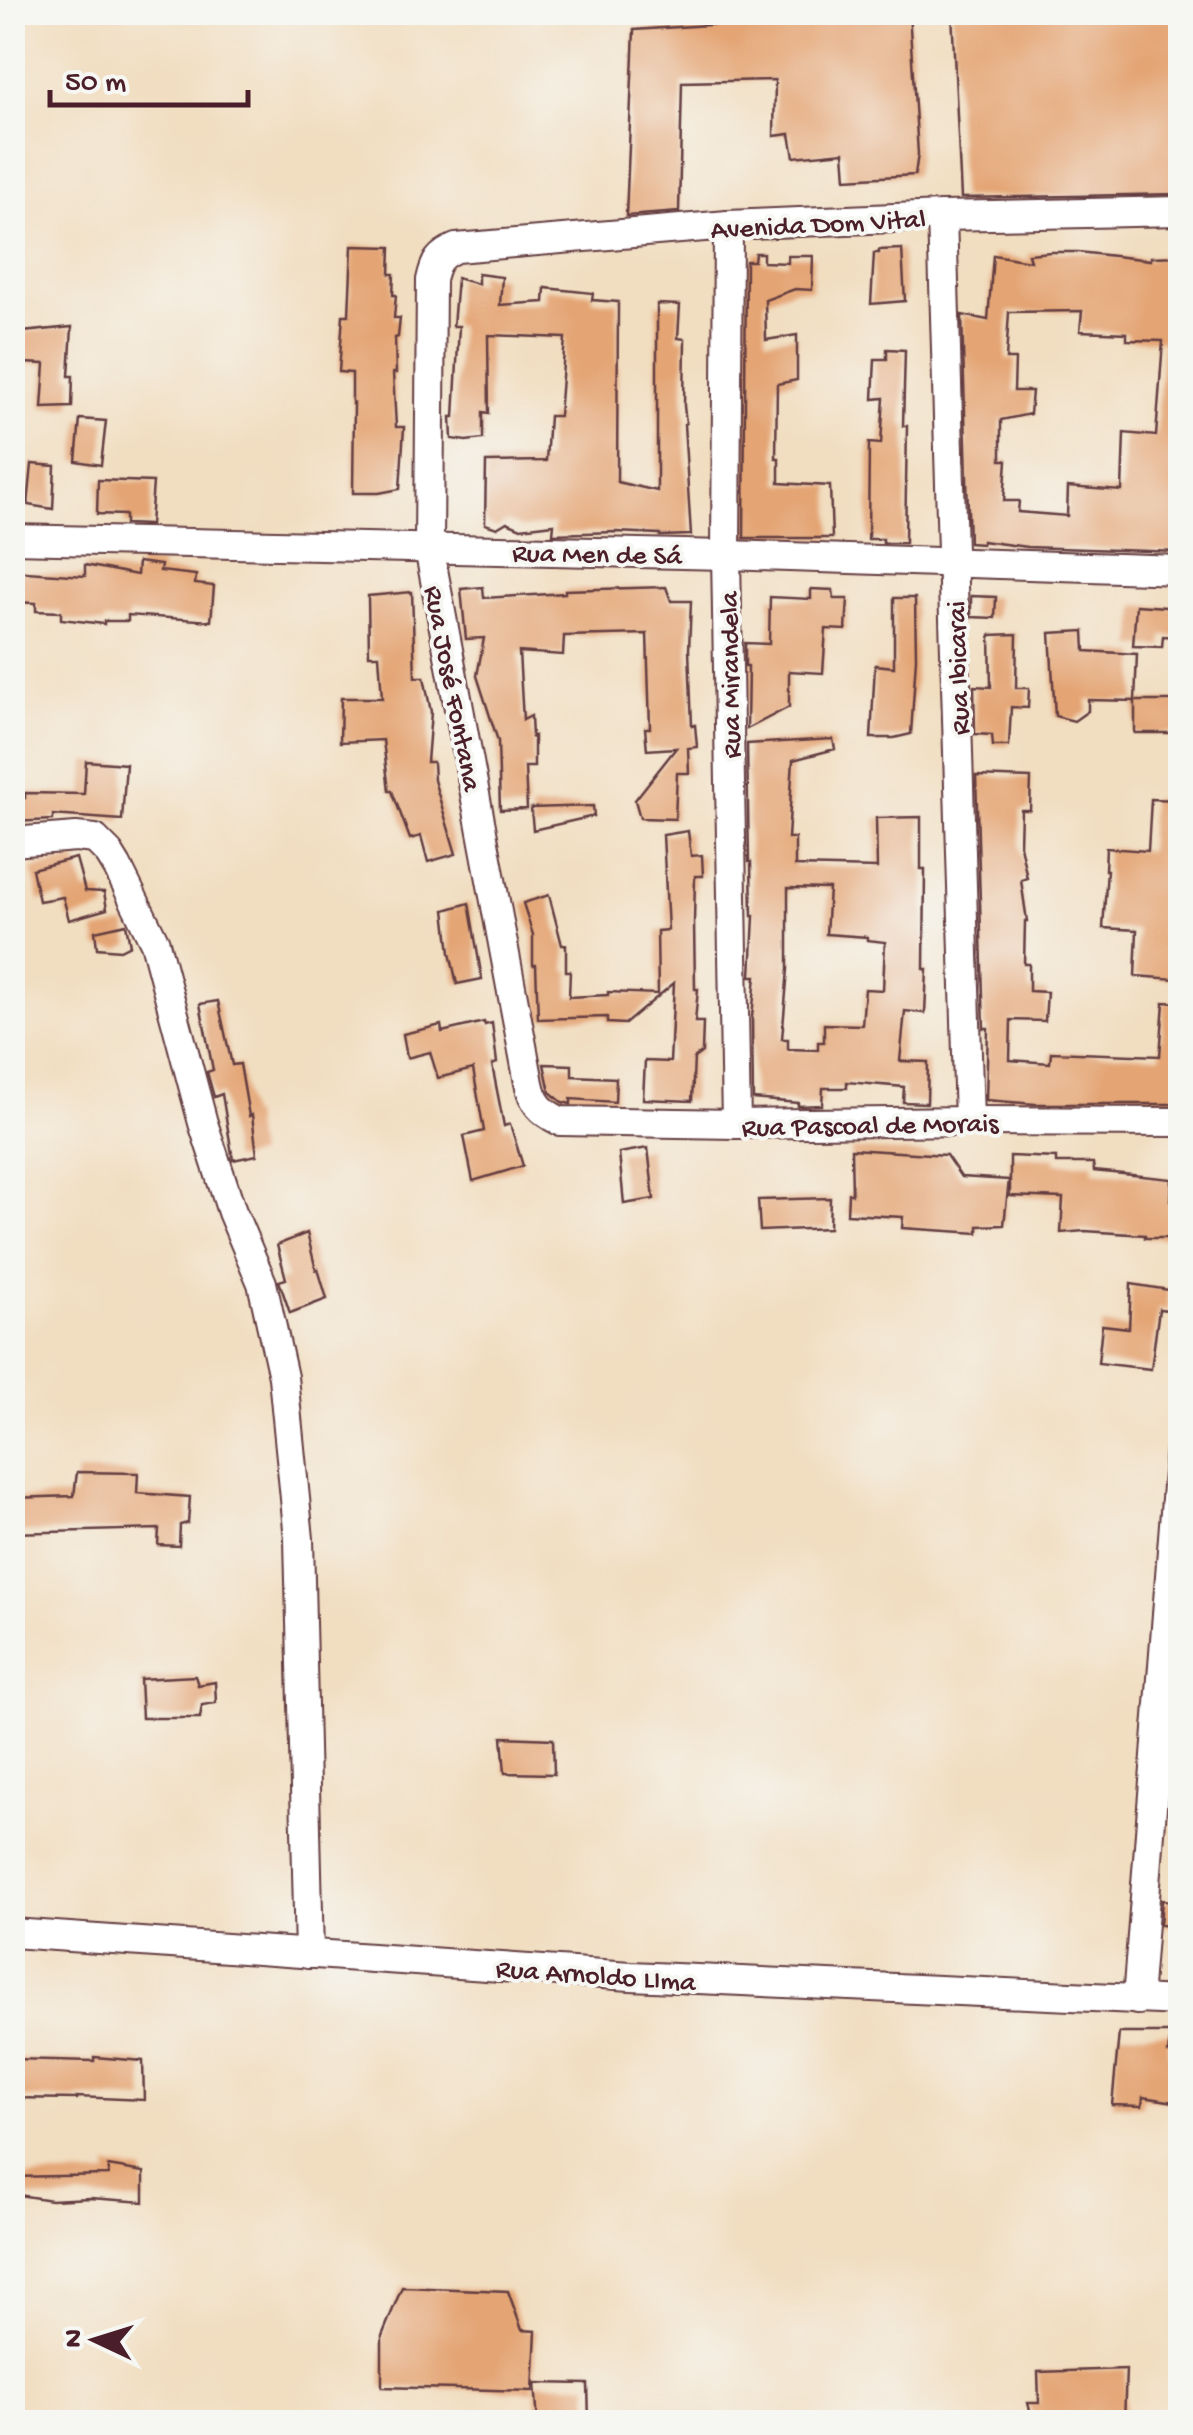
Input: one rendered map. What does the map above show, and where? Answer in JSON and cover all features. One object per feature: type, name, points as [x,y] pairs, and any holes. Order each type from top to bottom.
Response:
[{"type":"street","name":"Avenida Dom Vital","points":[[456,248],[728,225],[1180,211]]},
{"type":"street","name":"Rua Ibicarai","points":[[942,216],[969,1121]]},
{"type":"street","name":"Rua Mirandela","points":[[728,225],[726,554],[736,1124]]},
{"type":"street","name":"Rua José Fontana","points":[[456,248],[435,262],[431,280],[429,548],[532,1098],[544,1114],[560,1120]]},
{"type":"street","name":"Rua Men de Sá","points":[[12,539],[726,554],[1180,570]]},
{"type":"street","points":[[12,842],[76,837],[94,840],[117,866],[155,943],[203,1123],[232,1212],[262,1283],[282,1377],[299,1538],[309,1954]]},
{"type":"street","name":"Rua Pascoal de Morais","points":[[560,1120],[736,1124],[1180,1122]]},
{"type":"street","points":[[1137,2000],[1174,1597],[1180,1447]]},
{"type":"street","name":"Rua Arnoldo LIma","points":[[12,1933],[631,1976],[1180,2001]]},
{"type":"building","points":[[737,12],[909,12],[918,154],[915,175],[846,179],[844,152],[794,157],[790,134],[774,136],[775,80],[682,82],[679,212],[626,216],[634,30],[737,23]]},
{"type":"building","points":[[952,12],[1180,12],[1180,194],[961,198]]},
{"type":"building","points":[[352,246],[391,247],[394,318],[400,318],[393,373],[396,427],[404,427],[400,489],[379,493],[353,493],[352,373],[339,372],[343,315],[349,315]]},
{"type":"building","points":[[902,249],[905,301],[871,304],[874,253]]},
{"type":"building","points":[[1078,252],[1151,260],[1180,256],[1180,552],[969,543],[962,315],[988,320],[993,255],[1030,261],[1028,254]],"holes":[[[1082,311],[1080,331],[1127,333],[1127,340],[1163,341],[1156,436],[1124,433],[1122,491],[1068,487],[1067,516],[1018,512],[1019,501],[1004,501],[1007,460],[1001,460],[1001,420],[1030,414],[1032,391],[1014,391],[1015,359],[1006,359],[1009,312]]]},
{"type":"building","points":[[755,253],[763,253],[763,262],[788,263],[788,256],[813,256],[812,290],[795,289],[765,300],[766,340],[797,335],[797,380],[777,384],[779,483],[830,486],[832,538],[744,538],[746,261],[754,261]]},
{"type":"building","points":[[478,274],[502,277],[500,305],[544,302],[545,288],[593,293],[592,300],[618,302],[617,482],[657,491],[657,304],[680,305],[678,338],[685,339],[684,424],[691,535],[553,534],[554,524],[521,528],[507,522],[497,528],[485,524],[486,462],[546,461],[549,416],[559,416],[565,338],[488,335],[489,413],[483,412],[483,439],[452,439],[459,326],[453,326],[457,278],[478,284]]},
{"type":"building","points":[[72,327],[72,407],[42,408],[45,364],[23,363],[23,332]]},
{"type":"building","points":[[887,349],[905,350],[905,543],[868,539],[869,443],[881,444],[884,398],[873,399],[875,359],[887,359]]},
{"type":"building","points":[[80,419],[106,421],[101,465],[76,461]]},
{"type":"building","points":[[32,464],[55,466],[53,509],[28,505]]},
{"type":"building","points":[[98,480],[153,482],[150,525],[125,524],[125,515],[97,514]]},
{"type":"building","points":[[138,562],[161,565],[160,571],[196,575],[195,584],[214,586],[211,621],[128,615],[128,621],[104,624],[61,619],[61,612],[36,611],[36,603],[12,602],[12,571],[85,576],[85,565],[137,575]]},
{"type":"building","points":[[483,587],[484,598],[565,590],[666,587],[671,601],[691,601],[692,726],[695,725],[697,747],[688,748],[689,773],[677,773],[675,819],[640,818],[635,800],[676,748],[647,750],[647,634],[564,636],[563,655],[519,652],[523,720],[531,716],[534,767],[525,767],[527,809],[500,810],[498,741],[477,676],[484,638],[466,639],[461,589]]},
{"type":"building","points":[[811,589],[833,590],[834,599],[848,599],[846,630],[826,629],[823,673],[789,671],[789,707],[747,729],[745,643],[769,644],[770,597],[811,599]]},
{"type":"building","points":[[412,592],[415,677],[424,677],[431,712],[427,762],[433,762],[434,780],[456,854],[428,862],[421,836],[410,839],[389,791],[383,740],[340,742],[341,698],[382,698],[379,655],[369,655],[368,596]]},
{"type":"building","points":[[971,596],[996,597],[995,618],[971,617]]},
{"type":"building","points":[[894,598],[915,598],[911,734],[871,738],[875,665],[894,667]]},
{"type":"building","points":[[1136,605],[1180,608],[1180,637],[1163,636],[1162,647],[1133,646]]},
{"type":"building","points":[[1084,631],[1085,651],[1137,654],[1135,701],[1088,700],[1088,711],[1074,721],[1055,716],[1050,633]]},
{"type":"building","points":[[1017,634],[1016,688],[1029,688],[1028,708],[1011,707],[1009,746],[993,746],[992,735],[975,734],[974,686],[991,687],[990,635]]},
{"type":"building","points":[[1135,701],[1180,701],[1180,733],[1135,733]]},
{"type":"building","points":[[833,739],[835,749],[793,760],[788,838],[795,838],[795,866],[877,868],[876,818],[921,817],[925,1013],[905,1011],[900,1061],[928,1062],[927,1103],[903,1102],[904,1087],[847,1082],[847,1088],[823,1088],[822,1105],[798,1106],[753,1099],[756,976],[751,976],[754,916],[747,744]],"holes":[[[788,888],[829,889],[826,934],[885,942],[883,990],[865,989],[862,1025],[824,1024],[824,1042],[818,1042],[818,1050],[788,1049],[788,1039],[782,1039],[788,969]]]},
{"type":"building","points":[[86,761],[126,764],[122,820],[53,815],[53,820],[12,822],[12,798],[25,798],[25,793],[84,794]]},
{"type":"building","points":[[976,776],[1031,778],[1030,810],[1021,810],[1020,845],[1027,878],[1021,880],[1027,921],[1024,964],[1029,964],[1029,991],[1047,992],[1045,1021],[1011,1020],[1010,1060],[1050,1063],[1051,1052],[1160,1056],[1164,1002],[1180,1003],[1179,1104],[986,1100],[988,1028],[984,1028]]},
{"type":"building","points":[[1151,799],[1180,800],[1176,979],[1135,976],[1137,930],[1103,928],[1106,848],[1148,851]]},
{"type":"building","points":[[593,806],[594,816],[533,830],[531,808]]},
{"type":"building","points":[[688,831],[691,856],[702,855],[703,876],[695,876],[694,922],[698,989],[695,1022],[703,1022],[702,1052],[694,1058],[692,1101],[643,1099],[645,1061],[670,1062],[674,983],[625,1024],[607,1023],[607,1017],[538,1019],[533,935],[523,903],[549,895],[562,945],[566,945],[569,997],[608,992],[658,994],[657,931],[668,930],[663,835]]},
{"type":"building","points":[[76,858],[85,891],[104,892],[107,909],[69,920],[63,897],[39,901],[32,869]]},
{"type":"building","points":[[469,903],[482,979],[457,984],[445,910]]},
{"type":"building","points":[[126,924],[130,945],[120,950],[97,948],[95,931]]},
{"type":"building","points":[[218,1001],[232,1065],[240,1064],[257,1155],[233,1160],[222,1094],[214,1097],[207,1072],[213,1070],[200,1004]]},
{"type":"building","points":[[492,1023],[497,1063],[492,1065],[504,1126],[510,1124],[523,1166],[473,1181],[464,1136],[484,1131],[473,1069],[438,1078],[430,1052],[407,1058],[403,1034],[441,1025],[442,1032]]},
{"type":"building","points":[[544,1064],[572,1065],[572,1076],[616,1078],[615,1102],[562,1102],[550,1092]]},
{"type":"building","points":[[648,1148],[654,1199],[624,1204],[619,1153]]},
{"type":"building","points":[[851,1149],[946,1155],[961,1177],[1009,1180],[1004,1225],[978,1226],[978,1233],[902,1228],[903,1217],[847,1214],[848,1193],[852,1194]]},
{"type":"building","points":[[1010,1156],[1056,1158],[1056,1163],[1093,1163],[1094,1171],[1172,1179],[1170,1238],[1085,1231],[1061,1233],[1063,1198],[1010,1196]]},
{"type":"building","points":[[830,1198],[829,1228],[760,1231],[758,1200]]},
{"type":"building","points":[[307,1233],[327,1299],[290,1313],[279,1281],[286,1279],[277,1245]]},
{"type":"building","points":[[1131,1284],[1169,1290],[1168,1310],[1159,1309],[1151,1369],[1098,1363],[1102,1325],[1129,1328]]},
{"type":"building","points":[[77,1472],[138,1473],[137,1493],[190,1497],[188,1523],[180,1525],[179,1546],[158,1545],[159,1529],[12,1533],[12,1498],[74,1496]]},
{"type":"building","points":[[195,1676],[198,1685],[215,1682],[216,1703],[202,1705],[200,1718],[142,1718],[140,1679]]},
{"type":"building","points":[[502,1737],[553,1739],[554,1774],[505,1773]]},
{"type":"building","points":[[1162,1900],[1180,1902],[1180,1927],[1160,1925]]},
{"type":"building","points":[[1119,2033],[1171,2033],[1168,2053],[1180,2054],[1180,2103],[1143,2097],[1142,2106],[1112,2105]]},
{"type":"building","points":[[94,2057],[143,2061],[144,2100],[12,2098],[12,2059],[94,2061]]},
{"type":"building","points":[[108,2166],[144,2172],[144,2202],[51,2200],[12,2194],[12,2177],[108,2175]]},
{"type":"building","points":[[402,2287],[508,2291],[522,2330],[536,2331],[533,2391],[382,2387],[382,2336]]},
{"type":"building","points":[[1126,2369],[1124,2422],[1033,2422],[1028,2403],[1039,2403],[1038,2372]]},
{"type":"building","points":[[535,2383],[588,2384],[589,2422],[538,2422]]}]
